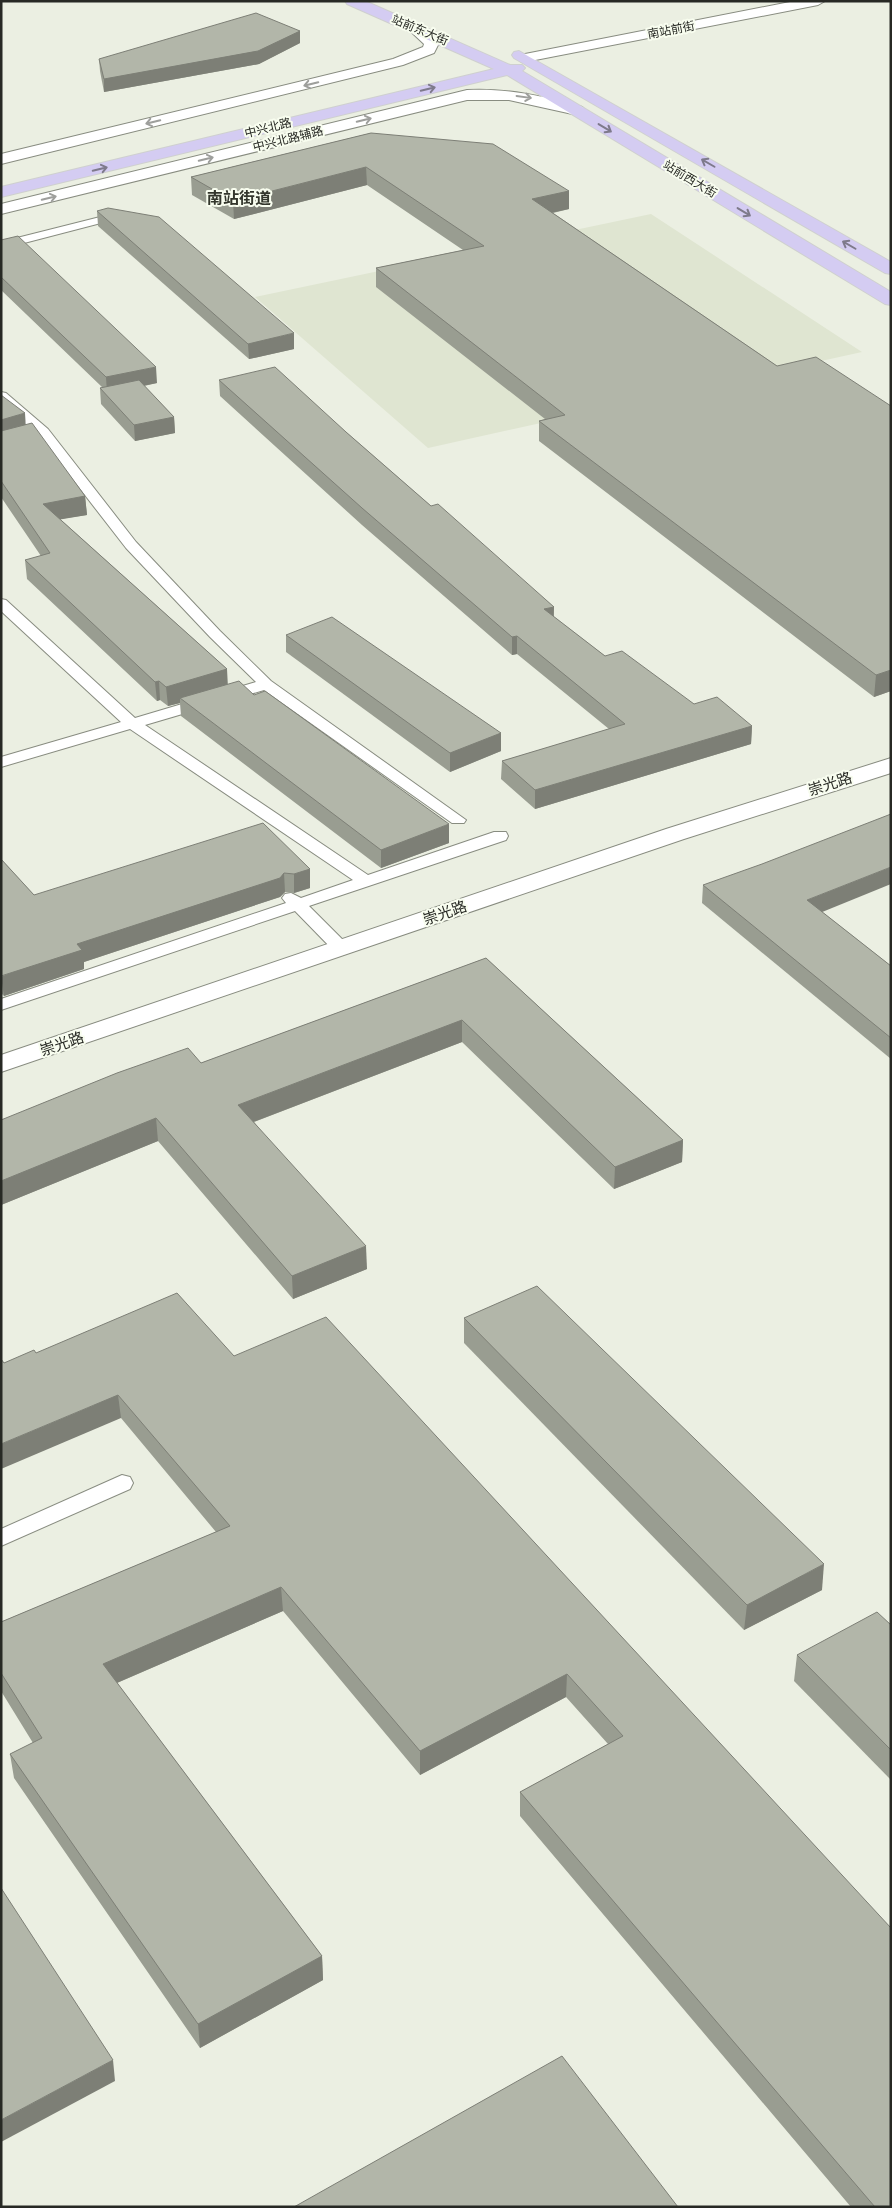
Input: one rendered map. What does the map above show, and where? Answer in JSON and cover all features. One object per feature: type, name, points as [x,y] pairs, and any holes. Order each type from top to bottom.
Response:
[{"type":"main road","name":"站前东大街","points":[[352,1],[488,59]]},
{"type":"main road","points":[[458,66],[488,59],[520,56]]},
{"type":"main road","name":"中兴北路","points":[[1,192],[508,70],[520,56]]},
{"type":"main road","name":"站前西大街","points":[[520,56],[891,269]]},
{"type":"main road","name":"站前西大街","points":[[488,59],[577,110],[891,300]]},
{"type":"main road","points":[[1,174],[168,134]]},
{"type":"street","name":"南站前街","points":[[520,56],[818,1]]},
{"type":"street","points":[[1,159],[398,62],[429,50],[432,43],[414,28]]},
{"type":"street","name":"中兴北路辅路","points":[[1,209],[467,96],[490,94],[534,98],[577,110]]},
{"type":"street","name":"崇光路","points":[[1,1064],[665,838],[891,765]]},
{"type":"lane","points":[[1,246],[129,213]]},
{"type":"lane","points":[[1,396],[43,432],[131,545],[215,634],[266,684],[458,820]]},
{"type":"lane","points":[[1,444],[43,432]]},
{"type":"lane","points":[[1,603],[132,723],[366,882]]},
{"type":"lane","points":[[1,762],[266,684]]},
{"type":"lane","points":[[1,1005],[292,900],[366,882],[500,836]]},
{"type":"lane","points":[[292,900],[341,948]]},
{"type":"lane","points":[[1,1538],[122,1483]]},
{"type":"shaded area","points":[[651,214],[862,352],[428,448],[255,297]]},
{"type":"building","points":[[256,13],[300,31],[258,51],[104,79],[99,59]]},
{"type":"building","points":[[371,133],[493,144],[569,191],[532,199],[777,366],[816,357],[891,406],[891,670],[876,675],[539,421],[565,415],[376,268],[484,246],[366,167],[233,201],[191,177]]},
{"type":"building","points":[[108,208],[159,217],[294,333],[248,344],[97,211]]},
{"type":"building","points":[[18,236],[156,367],[106,377],[1,277],[1,240]]},
{"type":"building","points":[[275,367],[431,506],[438,504],[554,607],[544,609],[605,656],[622,651],[694,704],[717,697],[752,726],[535,790],[502,761],[625,724],[517,636],[512,637],[362,508],[219,380]]},
{"type":"building","points":[[139,380],[174,417],[134,425],[100,388]]},
{"type":"building","points":[[1,395],[25,413],[1,420]]},
{"type":"building","points":[[32,423],[85,496],[43,504],[227,669],[166,687],[159,681],[155,682],[25,560],[50,553],[1,481],[1,431]]},
{"type":"building","points":[[332,617],[501,733],[450,753],[286,635]]},
{"type":"building","points":[[239,681],[254,695],[265,691],[449,824],[381,850],[180,698]]},
{"type":"building","points":[[891,814],[891,867],[807,900],[891,966],[891,1038],[703,885]]},
{"type":"building","points":[[263,823],[310,869],[294,874],[284,873],[280,878],[77,944],[82,950],[1,976],[1,859],[34,895]]},
{"type":"building","points":[[486,958],[683,1140],[615,1167],[462,1020],[238,1105],[366,1246],[292,1276],[156,1118],[1,1181],[1,1120],[117,1073],[188,1048],[201,1063]]},
{"type":"building","points":[[537,1286],[824,1564],[747,1605],[464,1318]]},
{"type":"building","points":[[177,1293],[234,1356],[326,1317],[891,1928],[891,2207],[875,2207],[520,1792],[623,1736],[567,1674],[420,1751],[281,1587],[103,1664],[322,1956],[198,2024],[10,1754],[42,1738],[1,1673],[1,1622],[230,1526],[118,1395],[1,1444],[1,1359],[4,1363],[34,1350],[36,1353]]},
{"type":"building","points":[[877,1612],[891,1625],[891,1750],[797,1655]]},
{"type":"building","points":[[1,1888],[113,2060],[1,2120]]},
{"type":"building","points":[[562,2056],[678,2207],[294,2207]]},
{"type":"district","name":"南站街道","points":[[239,198]]}]
